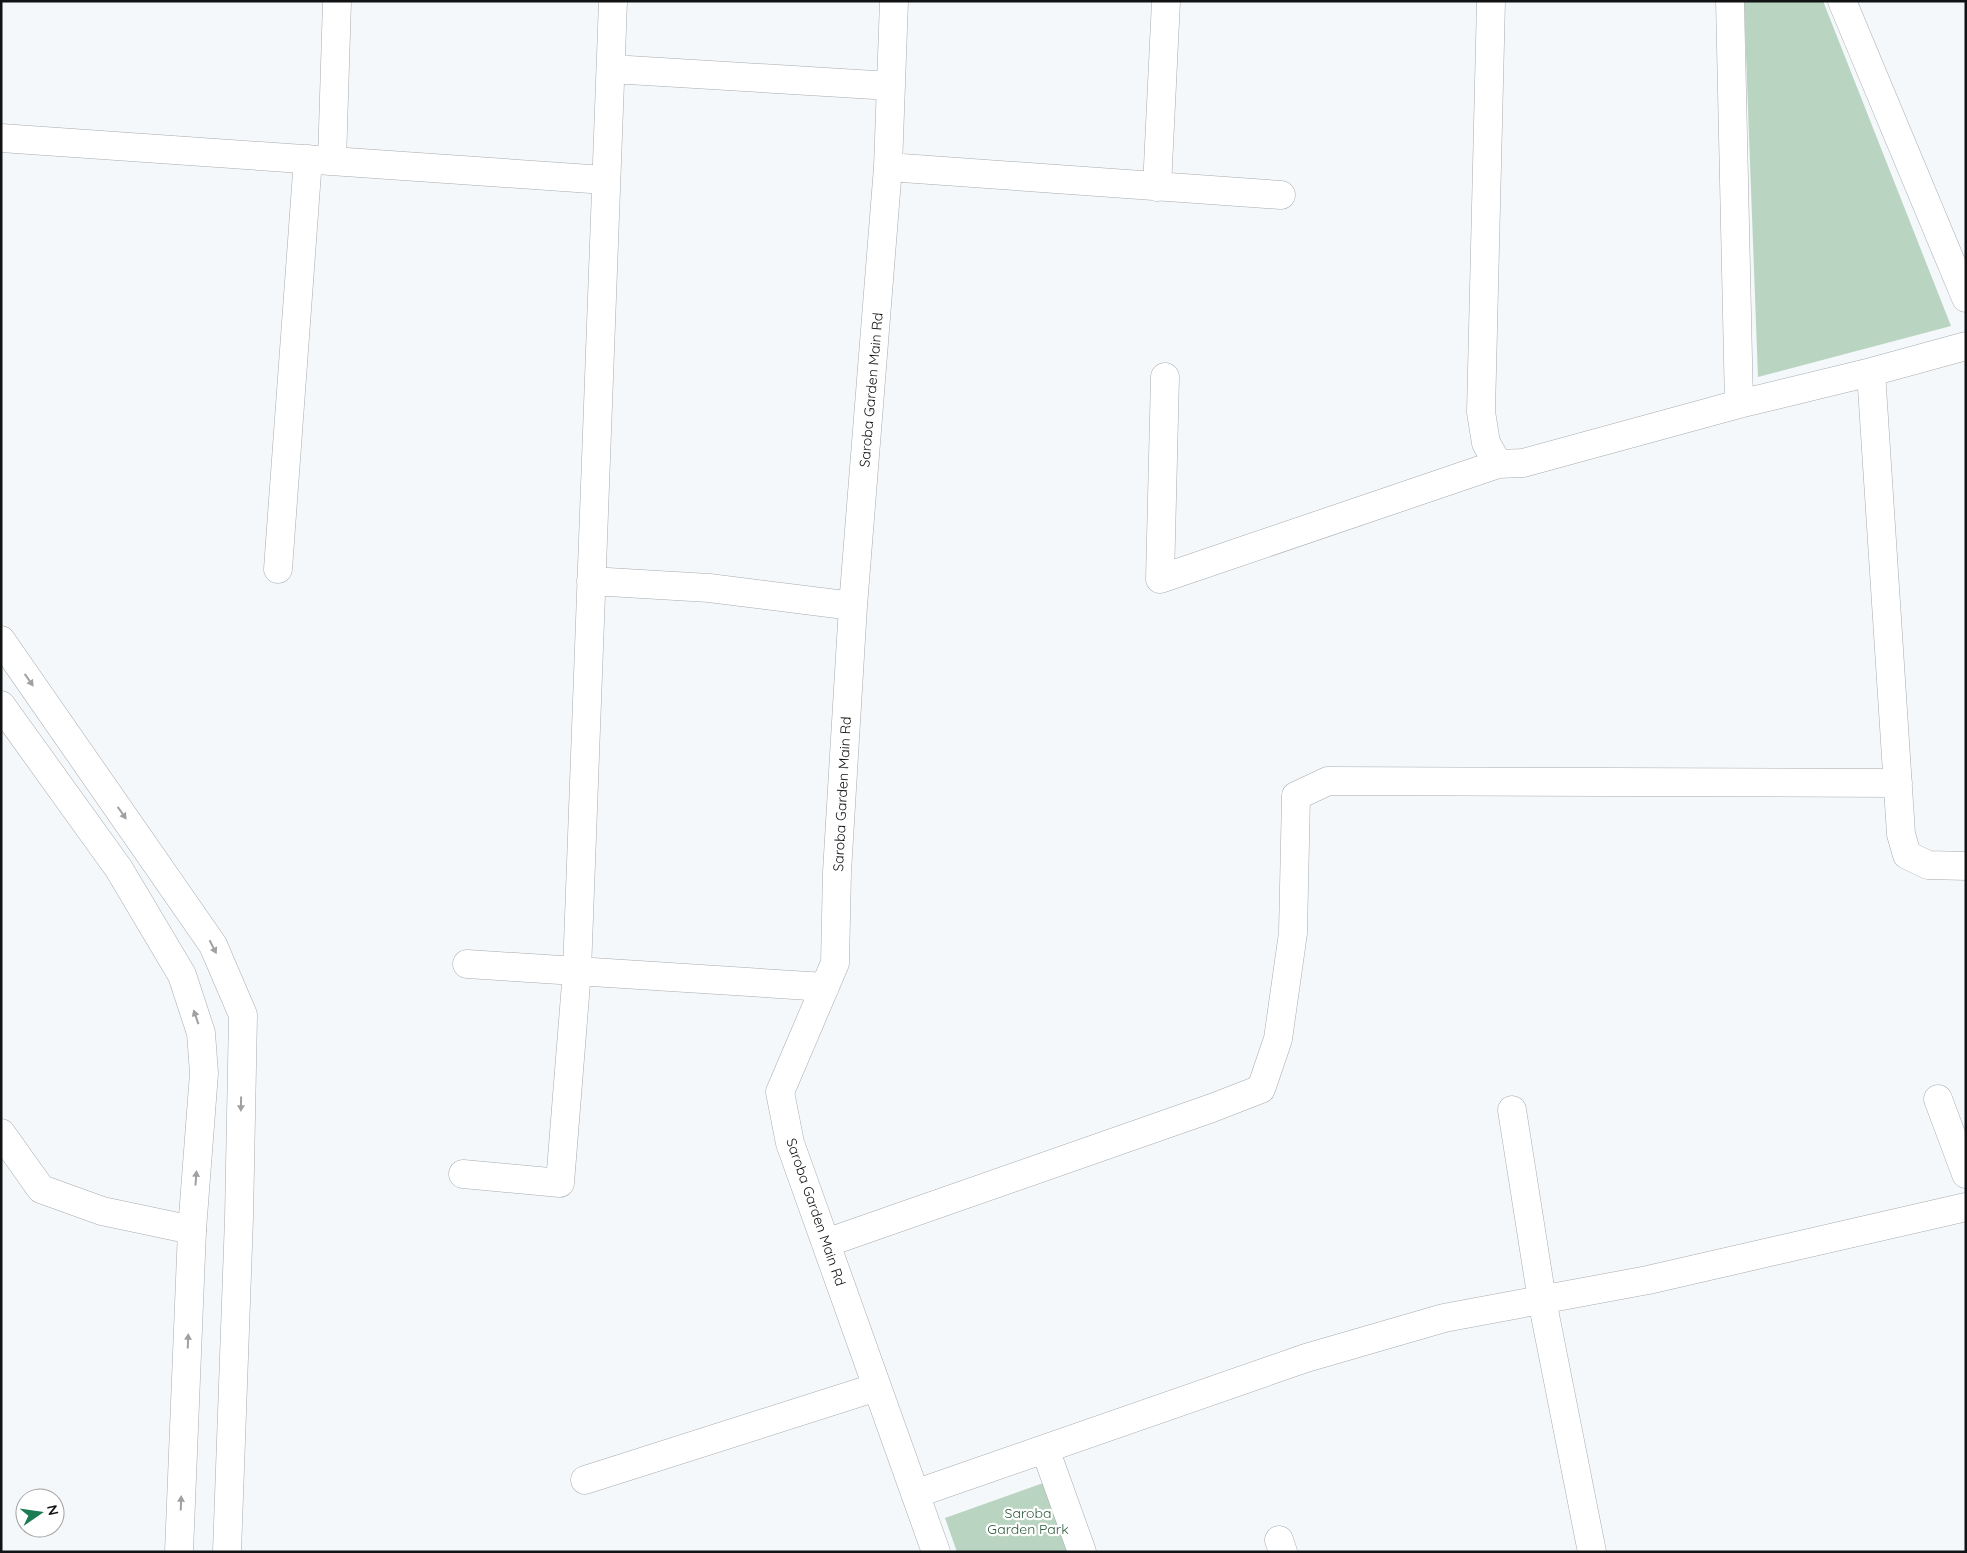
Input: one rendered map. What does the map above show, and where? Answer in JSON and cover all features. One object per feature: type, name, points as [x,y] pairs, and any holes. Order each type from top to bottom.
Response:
[{"type":"street","points":[[278,569],[337,1]]},
{"type":"street","points":[[463,1174],[560,1183],[577,971],[605,180],[612,69],[613,1]]},
{"type":"street","name":"Saroba Garden Main Rd","points":[[894,1],[888,167],[854,606],[837,862],[835,963],[780,1092],[790,1143],[936,1552]]},
{"type":"street","points":[[1157,187],[1166,1]]},
{"type":"street","points":[[1491,1],[1481,412],[1486,443],[1498,464]]},
{"type":"street","points":[[1730,1],[1739,404]]},
{"type":"street","points":[[1842,1],[1966,298]]},
{"type":"street","points":[[612,69],[891,86]]},
{"type":"street","points":[[1,138],[605,180]]},
{"type":"street","points":[[888,167],[1281,195]]},
{"type":"street","points":[[1165,377],[1160,579],[1498,464],[1524,463],[1739,404],[1871,372],[1966,346]]},
{"type":"street","points":[[1871,372],[1901,834],[1906,855],[1928,865],[1966,866]]},
{"type":"street","points":[[591,581],[709,588],[854,606]]},
{"type":"street","points":[[1,640],[213,944],[243,1016],[239,1218],[226,1552]]},
{"type":"street","points":[[1,704],[119,869],[182,975],[201,1033],[204,1073],[192,1230],[179,1552]]},
{"type":"street","points":[[826,1243],[1212,1108],[1261,1089],[1278,1039],[1293,933],[1296,796],[1328,781],[1898,783]]},
{"type":"street","points":[[467,964],[825,987]]},
{"type":"street","points":[[1938,1099],[1966,1174]]},
{"type":"street","points":[[1512,1110],[1542,1300],[1592,1552]]},
{"type":"street","points":[[1,1133],[40,1189],[102,1211],[192,1230]]},
{"type":"street","points":[[916,1494],[1306,1358],[1444,1318],[1648,1280],[1966,1208]]},
{"type":"street","points":[[586,1480],[878,1387]]},
{"type":"street","points":[[1045,1449],[1082,1552]]},
{"type":"green space","points":[[1744,1],[1823,1],[1951,326],[1758,377]]},
{"type":"green space","name":"Saroba Garden Park","points":[[1046,1482],[1071,1552],[957,1552],[945,1518]]}]
